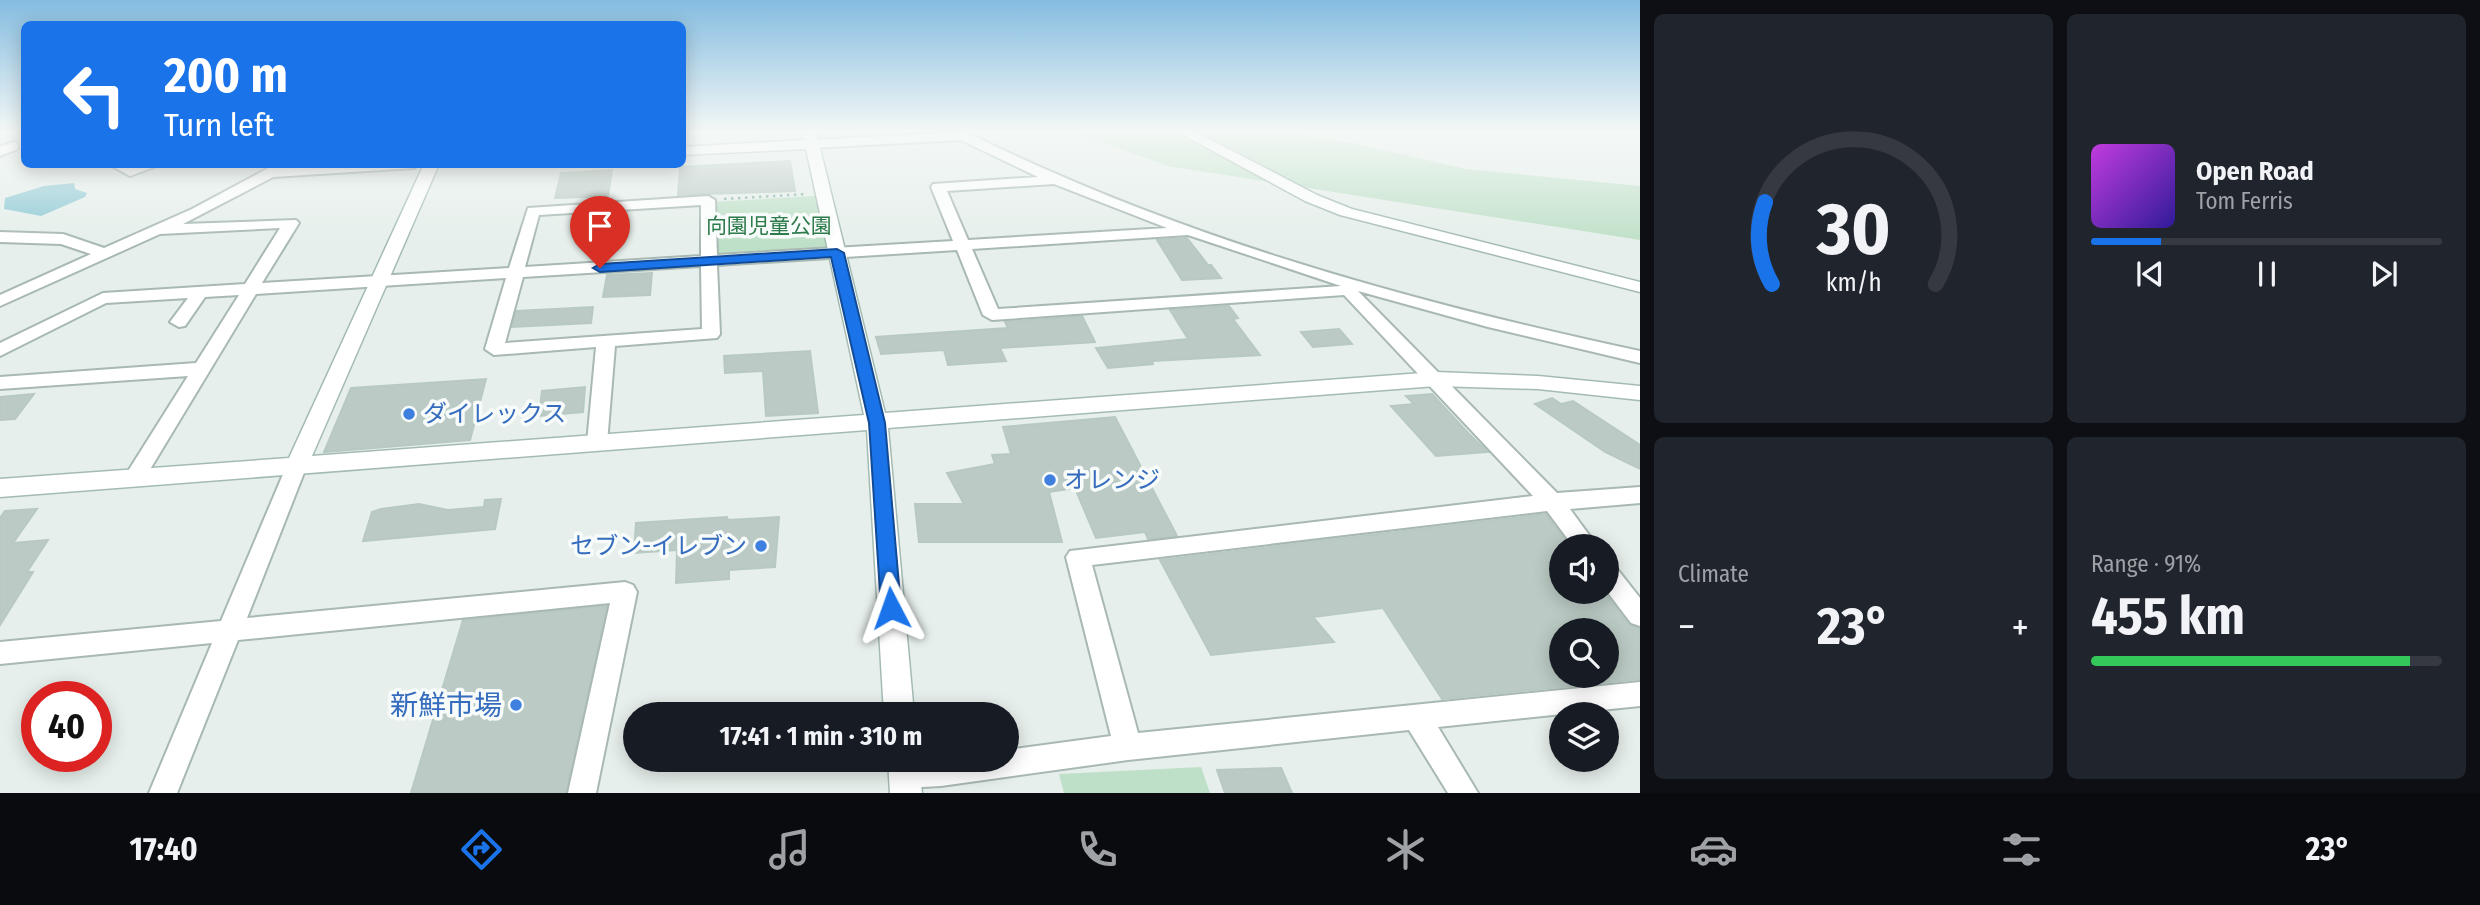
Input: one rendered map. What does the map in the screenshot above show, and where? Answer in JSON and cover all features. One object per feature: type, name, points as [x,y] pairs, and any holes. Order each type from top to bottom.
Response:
[{"type":"street","points":[[3,297],[156,230],[278,169]]},
{"type":"street","points":[[270,173],[334,169]]},
{"type":"street","points":[[163,793],[297,465],[430,169]]},
{"type":"street","points":[[817,169],[877,423],[898,702]]},
{"type":"street","points":[[1033,169],[1187,231],[1350,287],[1640,357]]},
{"type":"street","points":[[1256,169],[1311,198],[1346,212],[1640,286]]},
{"type":"street","points":[[1056,180],[938,187],[992,315],[1350,287]]},
{"type":"street","points":[[708,200],[711,260],[711,334],[494,349],[533,211],[708,200]]},
{"type":"street","points":[[136,476],[291,223],[156,230]]},
{"type":"street","points":[[0,349],[103,298],[1187,231]]},
{"type":"street","points":[[5,240],[63,239],[103,253]]},
{"type":"street","points":[[1350,287],[1552,502],[1577,534]]},
{"type":"street","points":[[179,322],[201,291]]},
{"type":"street","points":[[597,443],[606,342]]},
{"type":"street","points":[[0,383],[201,369]]},
{"type":"street","points":[[0,488],[1436,379],[1519,380],[1640,393]]},
{"type":"street","points":[[1128,747],[1078,557],[1552,502],[1640,495]]},
{"type":"street","points":[[1619,589],[1640,616]]},
{"type":"street","points":[[0,653],[625,592],[582,793]]},
{"type":"street","points":[[904,775],[1128,747],[1640,694]]},
{"type":"street","points":[[1416,717],[1464,793]]},
{"type":"path","points":[[708,200],[823,194]]},
{"type":"green space","points":[[1187,169],[1466,169],[1640,186],[1640,240]]},
{"type":"green space","name":"向園児童公園","points":[[815,196],[828,249],[718,256],[713,202]]},
{"type":"green space","points":[[1201,767],[1210,793],[1064,793],[1059,774]]},
{"type":"water","points":[[74,183],[75,189],[87,193],[85,197],[41,216],[4,209],[5,198],[44,186]]},
{"type":"building","points":[[680,169],[791,169],[795,191],[678,195]]},
{"type":"building","points":[[612,170],[608,196],[555,198],[561,173]]},
{"type":"building","points":[[1187,238],[1221,278],[1182,280],[1157,240]]},
{"type":"building","points":[[652,273],[650,295],[603,297],[607,275]]},
{"type":"building","points":[[1229,306],[1238,318],[1233,319],[1260,355],[1152,361],[1153,364],[1108,368],[1096,348],[1188,339],[1170,310]]},
{"type":"building","points":[[593,307],[591,323],[512,327],[516,311]]},
{"type":"building","points":[[1082,316],[1095,342],[1000,348],[1006,361],[948,365],[944,350],[881,354],[876,337],[1008,328],[1005,322]]},
{"type":"building","points":[[1339,329],[1352,344],[1313,347],[1301,332]]},
{"type":"building","points":[[810,351],[818,413],[766,416],[763,371],[725,373],[724,356]]},
{"type":"building","name":"ダイレックス","points":[[486,379],[470,440],[324,452],[351,388]]},
{"type":"building","points":[[585,387],[583,412],[539,416],[542,391]]},
{"type":"building","points":[[34,394],[15,419],[0,420],[0,397]]},
{"type":"building","points":[[1432,394],[1488,452],[1436,456],[1391,406],[1414,404],[1406,396]]},
{"type":"building","points":[[1552,398],[1561,404],[1573,401],[1640,445],[1640,469],[1605,452],[1535,404]]},
{"type":"building","name":"オレンジ","points":[[1115,417],[1177,536],[1148,539],[1145,532],[1096,538],[1075,488],[1049,492],[1062,542],[919,542],[915,504],[964,504],[947,473],[995,464],[992,455],[1011,454],[1003,427]]},
{"type":"building","points":[[501,499],[495,529],[363,541],[372,512],[381,509],[419,504],[448,510],[484,507],[485,500]]},
{"type":"building","points":[[37,509],[13,543],[48,540],[27,572],[33,572],[0,625],[0,518],[5,511]]},
{"type":"building","points":[[1546,514],[1561,534],[1549,534],[1549,604],[1613,604],[1629,625],[1640,628],[1640,679],[1619,681],[1619,618],[1549,618],[1551,688],[1442,699],[1383,608],[1313,617],[1334,642],[1211,655],[1160,560]]},
{"type":"building","points":[[727,517],[728,520],[779,517],[775,567],[729,570],[729,579],[676,583],[677,550],[634,553],[636,523]]},
{"type":"building","name":"新鮮市場","points":[[607,606],[566,793],[411,793],[463,620]]},
{"type":"building","points":[[1281,768],[1292,793],[1225,793],[1217,770]]},
{"type":"place","name":"ダイレックス","points":[[409,414]]},
{"type":"place","name":"オレンジ","points":[[1050,480]]},
{"type":"place","name":"セブン-イレブン","points":[[761,546]]},
{"type":"place","name":"新鮮市場","points":[[516,705]]},
{"type":"route","points":[[600,268],[837,253],[877,423],[891,608]]}]
